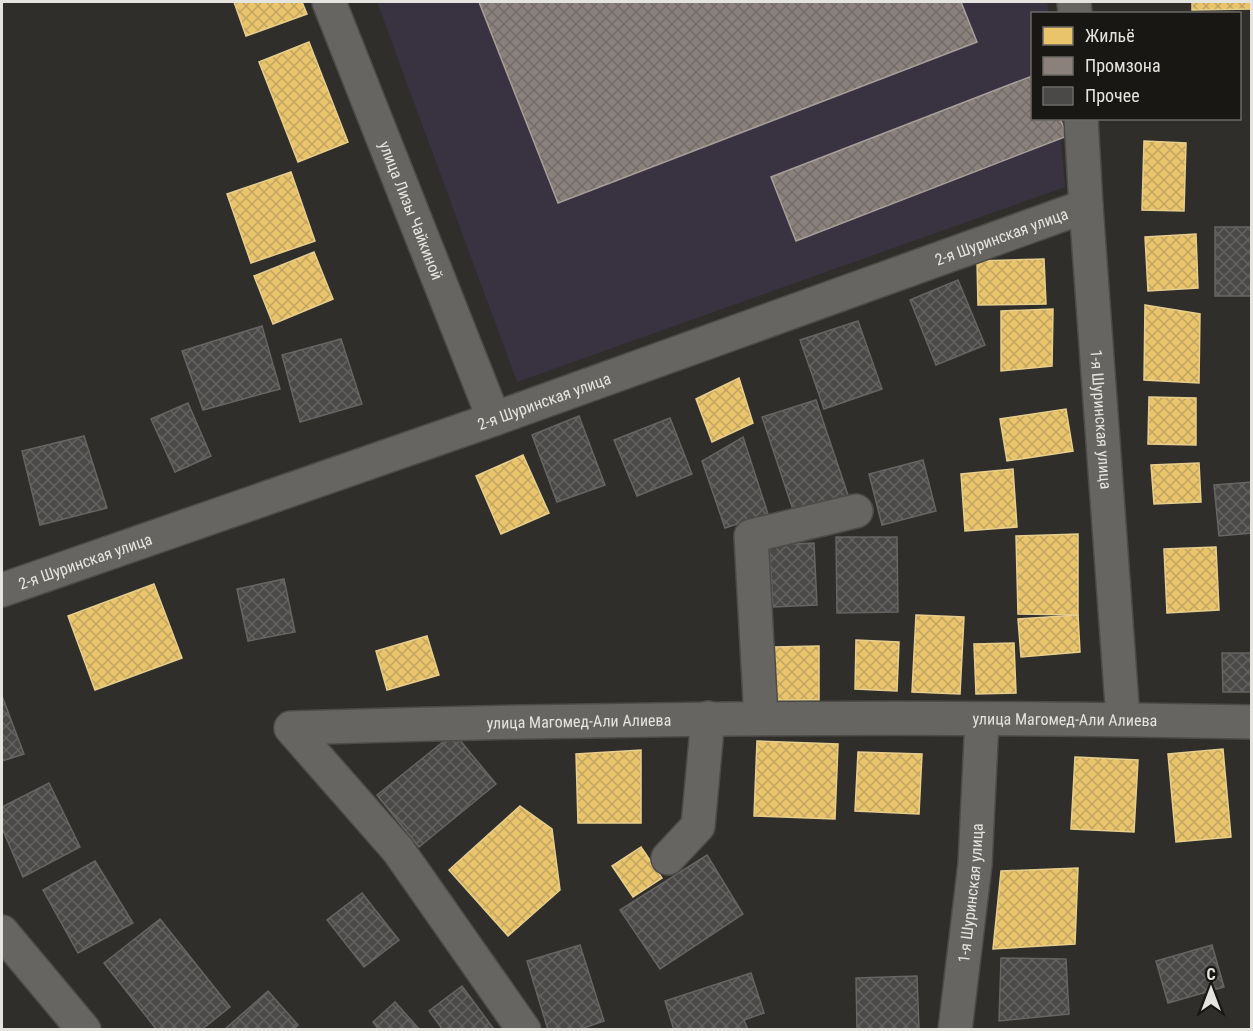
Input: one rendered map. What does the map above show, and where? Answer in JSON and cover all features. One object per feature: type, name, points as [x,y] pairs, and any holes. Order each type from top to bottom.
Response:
[{"type":"street","name":"улица Лизы Чайкиной","points":[[329,2],[494,419]]},
{"type":"street","name":"1-я Шуринская улица","points":[[1081,120],[1123,719]]},
{"type":"street","name":"2-я Шуринская улица","points":[[2,590],[494,419],[1086,206]]},
{"type":"street","points":[[761,718],[751,536],[856,511]]},
{"type":"street","name":"улица Магомед-Али Алиева","points":[[524,1029],[398,849],[291,728],[708,718],[1123,719],[1251,722]]},
{"type":"street","points":[[668,858],[698,826],[708,718]]},
{"type":"street","name":"1-я Шуринская улица","points":[[955,1029],[975,864],[982,719]]},
{"type":"street","points":[[2,932],[84,1029]]},
{"type":"shaded area","points":[[377,2],[1047,2],[1049,12],[1031,12],[1031,120],[1059,120],[1065,187],[517,382]]},
{"type":"building: Жильё","points":[[234,2],[302,2],[307,14],[246,36]]},
{"type":"building: Жильё","points":[[1192,2],[1252,2],[1252,9],[1192,10]]},
{"type":"building: Жильё","points":[[309,42],[348,142],[298,162],[259,62]]},
{"type":"building: Жильё","points":[[1144,141],[1186,143],[1184,211],[1142,210]]},
{"type":"building: Жильё","points":[[291,172],[315,241],[251,263],[227,194]]},
{"type":"building: Жильё","points":[[1196,234],[1198,288],[1148,291],[1145,237]]},
{"type":"building: Жильё","points":[[314,252],[333,299],[273,324],[254,276]]},
{"type":"building: Жильё","points":[[1044,259],[1046,304],[978,305],[977,261]]},
{"type":"building: Жильё","points":[[1145,305],[1200,314],[1199,383],[1144,380]]},
{"type":"building: Жильё","points":[[1053,309],[1052,366],[1001,371],[1001,311]]},
{"type":"building: Жильё","points":[[739,378],[753,423],[712,442],[696,399]]},
{"type":"building: Жильё","points":[[1149,397],[1196,398],[1196,445],[1148,444]]},
{"type":"building: Жильё","points":[[1066,409],[1073,451],[1007,461],[1000,419]]},
{"type":"building: Жильё","points":[[523,455],[549,513],[501,534],[476,476]]},
{"type":"building: Жильё","points":[[1199,463],[1201,502],[1154,504],[1151,465]]},
{"type":"building: Жильё","points":[[1013,469],[1017,527],[965,531],[961,474]]},
{"type":"building: Жильё","points":[[1078,534],[1078,615],[1018,614],[1016,536]]},
{"type":"building: Жильё","points":[[1216,547],[1219,610],[1167,613],[1164,549]]},
{"type":"building: Жильё","points":[[154,584],[182,658],[95,690],[68,616]]},
{"type":"building: Жильё","points":[[916,615],[964,617],[960,694],[912,692]]},
{"type":"building: Жильё","points":[[1078,615],[1080,652],[1021,657],[1018,619]]},
{"type":"building: Жильё","points":[[427,636],[439,675],[387,690],[376,651]]},
{"type":"building: Жильё","points":[[856,640],[899,642],[897,691],[855,689]]},
{"type":"building: Жильё","points":[[1014,643],[1016,693],[976,694],[974,644]]},
{"type":"building: Жильё","points":[[819,646],[819,700],[774,700],[774,647]]},
{"type":"building: Жильё","points":[[757,741],[838,744],[835,819],[754,816]]},
{"type":"building: Жильё","points":[[1223,749],[1231,837],[1176,842],[1168,754]]},
{"type":"building: Жильё","points":[[641,750],[641,823],[578,823],[576,754]]},
{"type":"building: Жильё","points":[[858,752],[922,754],[919,814],[855,811]]},
{"type":"building: Жильё","points":[[1075,757],[1138,760],[1134,832],[1071,829]]},
{"type":"building: Жильё","points":[[520,806],[552,829],[560,890],[508,936],[449,870]]},
{"type":"building: Жильё","points":[[641,847],[662,878],[633,897],[612,866]]},
{"type":"building: Жильё","points":[[1078,868],[1075,944],[993,949],[1001,871]]},
{"type":"building: Промзона","points":[[479,2],[961,2],[977,42],[558,203]]},
{"type":"building: Промзона","points":[[1031,76],[1031,120],[1061,120],[1067,136],[796,241],[771,177]]},
{"type":"building: Прочее","points":[[1215,227],[1252,227],[1252,296],[1215,296]]},
{"type":"building: Прочее","points":[[958,280],[985,345],[936,365],[910,300]]},
{"type":"building: Прочее","points":[[858,321],[882,389],[824,409],[800,340]]},
{"type":"building: Прочее","points":[[262,326],[280,389],[203,410],[182,351]]},
{"type":"building: Прочее","points":[[341,339],[362,404],[300,422],[282,355]]},
{"type":"building: Прочее","points":[[816,400],[848,495],[794,513],[762,417]]},
{"type":"building: Прочее","points":[[188,403],[211,456],[175,472],[151,419]]},
{"type":"building: Прочее","points":[[579,416],[605,485],[557,502],[532,435]]},
{"type":"building: Прочее","points":[[670,418],[692,474],[637,496],[614,440]]},
{"type":"building: Прочее","points":[[84,436],[107,508],[40,525],[22,451]]},
{"type":"building: Прочее","points":[[743,437],[768,514],[725,528],[702,461]]},
{"type":"building: Прочее","points":[[923,460],[936,511],[882,525],[869,474]]},
{"type":"building: Прочее","points":[[1252,482],[1252,533],[1219,536],[1214,485]]},
{"type":"building: Прочее","points":[[836,537],[897,537],[898,612],[837,613]]},
{"type":"building: Прочее","points":[[814,543],[817,605],[773,607],[769,545]]},
{"type":"building: Прочее","points":[[284,579],[295,632],[248,641],[237,589]]},
{"type":"building: Прочее","points":[[1222,653],[1252,653],[1252,692],[1223,692]]},
{"type":"building: Прочее","points":[[2,696],[24,754],[2,761]]},
{"type":"building: Прочее","points":[[454,733],[496,784],[419,847],[377,795]]},
{"type":"building: Прочее","points":[[49,783],[80,847],[23,877],[2,828],[2,807]]},
{"type":"building: Прочее","points":[[707,855],[743,914],[660,969],[620,910]]},
{"type":"building: Прочее","points":[[95,861],[133,923],[78,953],[43,890]]},
{"type":"building: Прочее","points":[[362,893],[399,940],[364,967],[327,920]]},
{"type":"building: Прочее","points":[[160,919],[230,1007],[201,1030],[157,1030],[104,963]]},
{"type":"building: Прочее","points":[[580,945],[604,1021],[578,1030],[548,1030],[527,961]]},
{"type":"building: Прочее","points":[[1212,945],[1224,987],[1168,1003],[1156,961]]},
{"type":"building: Прочее","points":[[1001,958],[1066,959],[1069,1014],[999,1021]]},
{"type":"building: Прочее","points":[[751,973],[764,1013],[744,1020],[748,1030],[674,1030],[665,1001]]},
{"type":"building: Прочее","points":[[917,976],[919,1030],[857,1030],[856,978]]},
{"type":"building: Прочее","points":[[462,986],[493,1028],[491,1030],[443,1030],[429,1011]]},
{"type":"building: Прочее","points":[[268,991],[298,1025],[293,1030],[224,1030]]},
{"type":"building: Прочее","points":[[395,1002],[420,1030],[379,1030],[373,1022]]}]
